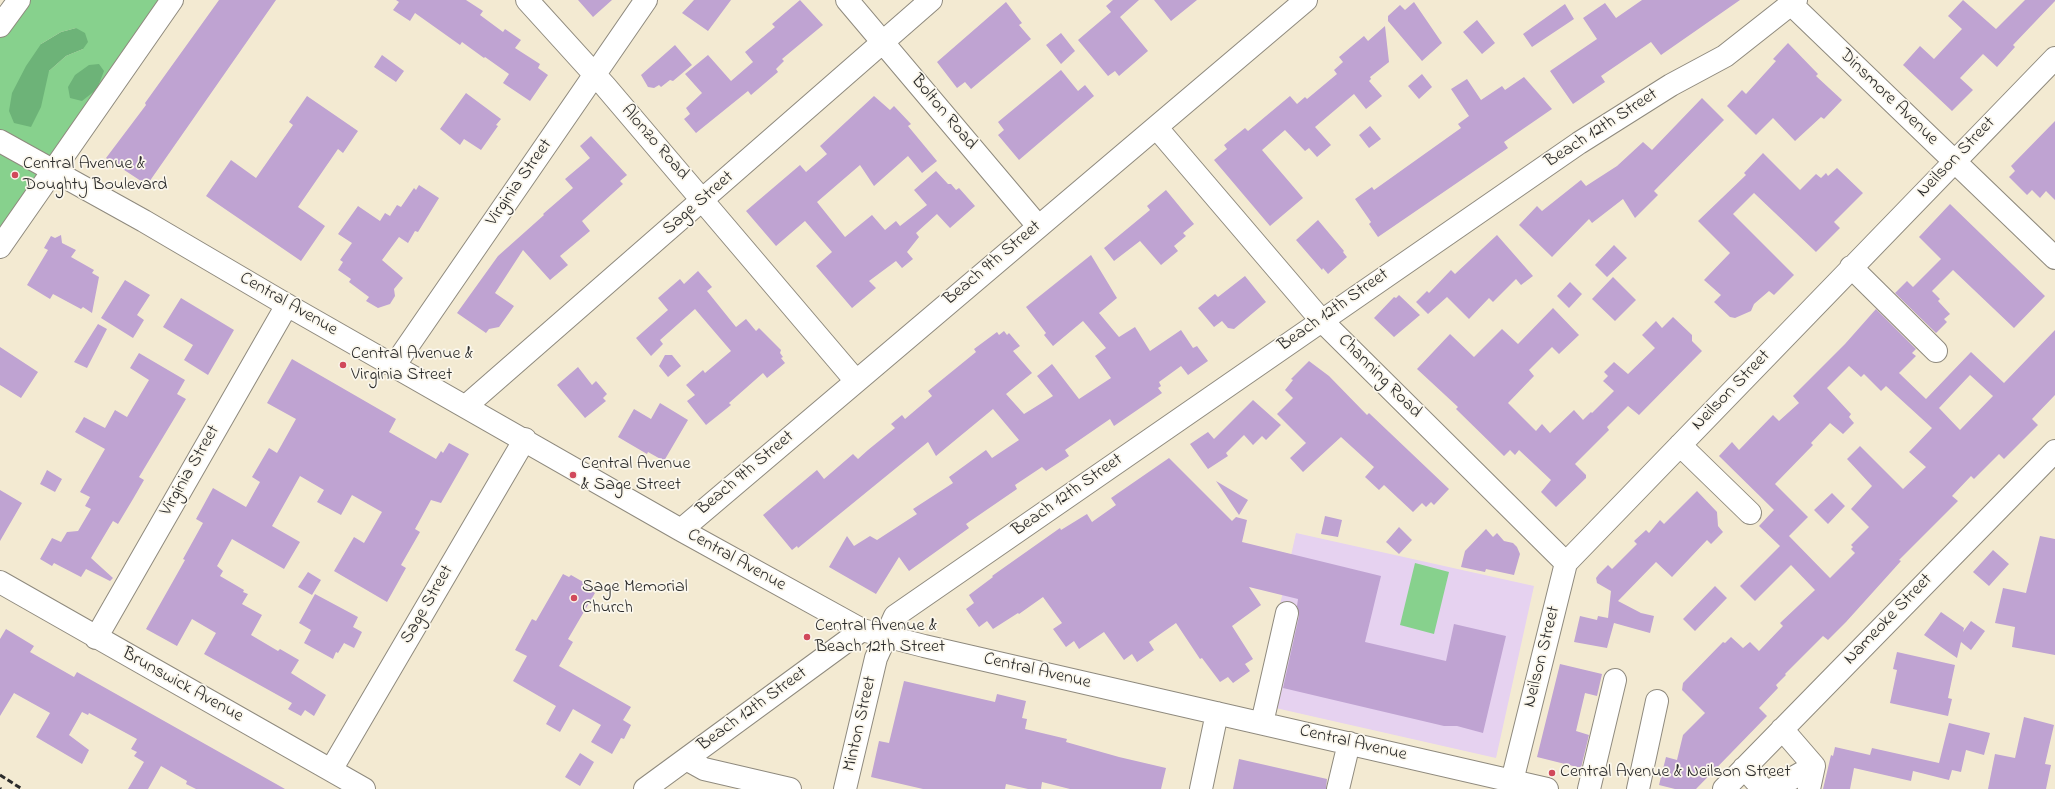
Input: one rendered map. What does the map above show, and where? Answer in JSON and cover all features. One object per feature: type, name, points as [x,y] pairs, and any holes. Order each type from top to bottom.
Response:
[{"type":"main road","points":[[0,26],[19,0]]},
{"type":"main road","points":[[0,247],[172,0]]},
{"type":"main road","name":"Alonzo Road","points":[[527,0],[595,74],[704,200],[856,381]]},
{"type":"main road","name":"Virginia Street","points":[[394,366],[646,0]]},
{"type":"main road","name":"Bolton Road","points":[[847,0],[1038,226]]},
{"type":"main road","name":"Sage Street","points":[[466,406],[704,200],[931,0]]},
{"type":"main road","name":"Beach 9th Street","points":[[681,530],[1306,0]]},
{"type":"main road","name":"Dinsmore Avenue","points":[[1794,2],[1954,161],[2055,258]]},
{"type":"main road","name":"Beach 12th Street","points":[[886,637],[895,616],[1579,143],[1671,85],[1725,56],[1794,2]]},
{"type":"main road","name":"Neilson Street","points":[[1500,782],[1566,563],[2055,58]]},
{"type":"main road","name":"Channing Road","points":[[1156,127],[1321,320],[1566,563]]},
{"type":"main road","name":"Central Avenue","points":[[0,141],[144,221],[287,305],[681,530],[862,630],[886,637],[1349,743],[1500,782],[1547,789]]},
{"type":"main road","points":[[1851,267],[1936,351]]},
{"type":"main road","name":"Virginia Street","points":[[96,638],[287,305]]},
{"type":"main road","name":"Sage Street","points":[[331,770],[525,440]]},
{"type":"main road","points":[[1680,445],[1750,513]]},
{"type":"main road","name":"Nameoke Street","points":[[1724,789],[2055,451]]},
{"type":"main road","name":"Brunswick Avenue","points":[[0,582],[96,638],[364,789]]},
{"type":"main road","points":[[1262,723],[1288,612]]},
{"type":"main road","name":"Beach 12th Street","points":[[645,789],[862,630]]},
{"type":"main road","name":"Minton Street","points":[[845,789],[876,658],[886,637]]},
{"type":"main road","points":[[1589,789],[1615,680]]},
{"type":"main road","points":[[1638,789],[1657,701]]},
{"type":"main road","points":[[1201,789],[1218,713]]},
{"type":"main road","points":[[1782,729],[1814,766]]},
{"type":"main road","points":[[1338,789],[1349,743]]},
{"type":"main road","points":[[686,759],[704,769],[790,789]]},
{"type":"main road","points":[[1773,789],[1814,766]]},
{"type":"main road","points":[[1809,789],[1814,766]]},
{"type":"main road","points":[[1744,768],[1763,789]]},
{"type":"shaded area","points":[[1296,533],[1534,586],[1496,758],[1258,704]]},
{"type":"green space","points":[[15,0],[169,0],[53,168],[0,139],[0,18]],"holes":[[[76,28],[83,49],[66,56],[49,71],[41,44],[61,32]]]},
{"type":"green space","points":[[76,28],[85,33],[88,42],[83,49],[66,56],[49,71],[41,107],[31,127],[14,123],[9,111],[12,93],[26,66],[41,44],[61,32]]},
{"type":"green space","points":[[99,64],[104,71],[97,89],[82,101],[70,98],[68,87],[75,75],[89,65]]},
{"type":"green space","points":[[0,144],[50,171],[0,241]]},
{"type":"green space","points":[[1415,563],[1449,572],[1434,634],[1400,625]]},
{"type":"building","points":[[219,0],[276,0],[147,185],[106,158],[146,105],[145,103]]},
{"type":"building","points":[[396,0],[466,0],[483,11],[480,15],[503,32],[505,29],[521,40],[515,48],[540,64],[538,68],[548,75],[530,101],[503,83],[509,74],[485,57],[484,58],[462,42],[460,45],[415,13],[410,21],[393,10],[399,2]]},
{"type":"building","points":[[578,0],[612,0],[593,17]]},
{"type":"building","points":[[694,0],[731,0],[708,31],[682,13]]},
{"type":"building","points":[[800,0],[823,25],[782,59],[784,61],[776,69],[778,72],[751,95],[748,91],[696,133],[684,119],[690,114],[686,108],[702,93],[685,74],[708,55],[731,81],[753,62],[745,52],[775,27],[772,24]]},
{"type":"building","points":[[1113,0],[1139,0],[1120,17],[1148,51],[1119,76],[1115,71],[1108,76],[1078,40],[1111,12],[1106,6]]},
{"type":"building","points":[[1154,0],[1197,0],[1171,21]]},
{"type":"building","points":[[1642,0],[1740,0],[1661,55],[1651,42],[1601,76],[1605,82],[1573,104],[1550,71],[1597,39],[1583,18],[1605,3],[1616,18]]},
{"type":"building","points":[[1963,0],[1996,29],[2025,0],[2055,1],[2013,45],[2015,47],[1997,67],[1983,54],[1960,78],[1973,90],[1952,111],[1903,65],[1920,46],[1934,59],[1962,29],[1948,16]]},
{"type":"building","points":[[1006,2],[1022,23],[1019,25],[1031,39],[971,89],[965,82],[957,88],[937,62]]},
{"type":"building","points":[[1414,2],[1442,43],[1422,61],[1388,21],[1388,16],[1400,5],[1405,10]]},
{"type":"building","points":[[1565,4],[1574,19],[1532,47],[1523,34]]},
{"type":"building","points":[[1477,20],[1495,43],[1482,54],[1463,32]]},
{"type":"building","points":[[1385,26],[1389,62],[1370,77],[1371,79],[1369,81],[1382,96],[1366,109],[1354,94],[1315,127],[1331,145],[1317,157],[1309,148],[1305,151],[1285,130],[1262,150],[1303,198],[1270,226],[1214,160],[1227,149],[1224,145],[1245,128],[1248,131],[1290,96],[1297,104],[1305,97],[1307,99],[1337,74],[1334,70],[1343,62],[1339,57],[1364,36],[1368,41]]},
{"type":"building","points":[[1061,33],[1075,51],[1061,64],[1046,45]]},
{"type":"building","points":[[1788,43],[1818,74],[1816,76],[1842,100],[1824,119],[1821,117],[1795,141],[1773,118],[1756,135],[1727,106],[1742,90],[1746,94],[1776,61],[1773,59]]},
{"type":"building","points":[[675,45],[692,65],[673,81],[670,80],[661,87],[659,85],[654,88],[648,87],[641,75]]},
{"type":"building","points":[[382,55],[404,71],[396,82],[374,67]]},
{"type":"building","points":[[1061,70],[1078,91],[1085,85],[1094,96],[1019,160],[998,135],[1004,130],[998,122]]},
{"type":"building","points":[[1422,74],[1432,87],[1419,99],[1408,86]]},
{"type":"building","points":[[1524,77],[1552,109],[1504,142],[1508,148],[1378,237],[1369,224],[1371,222],[1355,199],[1372,187],[1374,190],[1461,128],[1458,124],[1469,116],[1451,89],[1467,79],[1481,100],[1502,86],[1505,90]]},
{"type":"building","points":[[466,93],[501,119],[496,125],[498,126],[481,150],[464,139],[460,145],[440,129]]},
{"type":"building","points":[[307,96],[358,131],[343,153],[338,149],[298,207],[325,226],[301,261],[206,196],[231,160],[256,178],[293,125],[289,122]]},
{"type":"building","points":[[874,96],[890,110],[894,106],[911,124],[908,126],[937,161],[922,173],[908,156],[874,186],[860,165],[817,202],[845,237],[872,215],[885,230],[896,221],[900,226],[927,205],[914,190],[936,171],[956,190],[959,188],[975,206],[950,228],[937,214],[916,233],[919,237],[907,252],[913,259],[902,268],[896,261],[869,281],[876,288],[852,308],[816,266],[832,252],[805,221],[776,246],[746,211],[800,165],[806,172],[827,154],[820,146]]},
{"type":"building","points":[[1702,98],[1724,120],[1654,191],[1658,195],[1635,218],[1623,199],[1592,223],[1589,219],[1552,257],[1519,225],[1537,206],[1542,211],[1581,180],[1586,186],[1617,166],[1643,142],[1652,150]]},
{"type":"building","points":[[2055,121],[2055,200],[2046,191],[2040,198],[2032,190],[2027,195],[2009,177],[2015,171],[2011,166]]},
{"type":"building","points":[[1370,126],[1381,139],[1369,148],[1359,135]]},
{"type":"building","points":[[591,136],[627,175],[620,181],[623,184],[582,221],[590,231],[560,256],[568,265],[550,280],[523,250],[495,293],[514,306],[499,327],[489,329],[486,333],[457,313],[498,256],[573,188],[565,179],[590,158],[580,146]]},
{"type":"building","points":[[1763,153],[1800,190],[1816,174],[1821,178],[1826,173],[1828,176],[1837,168],[1863,193],[1834,222],[1840,228],[1816,252],[1754,193],[1733,214],[1794,275],[1774,295],[1769,291],[1754,304],[1751,311],[1735,318],[1730,317],[1714,302],[1721,295],[1704,280],[1730,253],[1698,221],[1746,175],[1744,173]]},
{"type":"building","points":[[419,185],[439,198],[418,232],[415,231],[408,243],[399,237],[382,260],[403,278],[394,289],[395,296],[390,304],[378,308],[366,301],[369,297],[349,282],[351,279],[338,270],[343,262],[340,260],[352,243],[338,234],[358,206],[380,221],[385,213],[390,216],[397,205],[401,207],[414,188],[416,190]]},
{"type":"building","points":[[1166,190],[1194,224],[1183,233],[1186,236],[1174,246],[1178,251],[1161,265],[1140,241],[1114,261],[1104,248],[1150,210],[1147,206]]},
{"type":"building","points":[[1950,204],[2045,296],[2014,328],[1953,270],[1932,291],[1940,299],[1938,301],[1950,314],[1944,319],[1947,322],[1936,333],[1895,293],[1907,281],[1913,287],[1941,259],[1919,237]]},
{"type":"building","points":[[1318,220],[1344,251],[1343,252],[1347,257],[1328,274],[1323,268],[1322,270],[1296,240]]},
{"type":"building","points":[[61,235],[62,243],[76,250],[71,257],[94,270],[92,273],[99,277],[92,313],[83,307],[81,309],[53,294],[50,299],[27,285],[48,250],[44,248],[51,236],[55,238]]},
{"type":"building","points":[[1497,235],[1533,276],[1521,285],[1516,279],[1493,302],[1489,298],[1469,319],[1447,297],[1428,314],[1416,302],[1427,291],[1429,293],[1451,270],[1455,274]]},
{"type":"building","points":[[1614,245],[1627,258],[1607,277],[1595,265]]},
{"type":"building","points":[[1091,255],[1117,298],[1099,313],[1119,337],[1135,327],[1150,351],[1181,330],[1193,348],[1197,346],[1208,361],[1188,375],[1181,366],[1159,382],[1161,386],[1158,388],[1162,393],[1114,426],[1110,419],[1065,450],[1069,456],[1046,471],[1042,467],[1015,485],[1017,489],[966,524],[969,528],[909,571],[899,557],[876,594],[829,567],[847,536],[854,546],[870,536],[877,540],[917,514],[913,509],[953,483],[949,477],[986,450],[992,458],[1019,440],[993,409],[936,456],[928,442],[798,548],[797,546],[792,550],[763,515],[817,470],[824,479],[853,454],[858,459],[895,428],[891,424],[902,415],[905,419],[932,396],[928,391],[976,352],[974,349],[997,332],[999,335],[1004,331],[1007,335],[1009,333],[1020,346],[1013,351],[1032,373],[1006,394],[1024,414],[1053,396],[1037,376],[1052,364],[1079,399],[1111,378],[1095,356],[1106,348],[1083,321],[1053,346],[1044,335],[1046,333],[1026,307]]},
{"type":"building","points":[[698,271],[712,287],[707,291],[736,327],[746,319],[756,331],[759,328],[781,350],[780,353],[783,357],[781,358],[785,363],[767,378],[763,373],[729,403],[731,405],[706,425],[687,401],[695,395],[686,385],[703,370],[705,373],[731,351],[695,309],[660,340],[663,344],[651,356],[636,338],[668,310],[658,298],[680,279],[684,284]]},
{"type":"building","points":[[1245,276],[1266,302],[1234,329],[1228,328],[1222,321],[1214,327],[1198,308],[1215,294],[1218,297]]},
{"type":"building","points":[[1613,277],[1636,300],[1615,321],[1592,299]]},
{"type":"building","points":[[125,280],[150,295],[137,315],[144,320],[133,338],[101,318]]},
{"type":"building","points":[[1570,282],[1582,294],[1569,308],[1557,296]]},
{"type":"building","points":[[1399,295],[1420,315],[1394,337],[1374,318],[1394,297],[1396,298]]},
{"type":"building","points":[[181,298],[234,330],[208,375],[184,360],[193,345],[163,327]]},
{"type":"building","points":[[1553,308],[1579,335],[1559,354],[1552,347],[1529,370],[1534,376],[1508,403],[1536,431],[1542,424],[1550,433],[1574,410],[1583,420],[1591,412],[1592,413],[1614,391],[1603,381],[1608,376],[1604,372],[1614,362],[1628,374],[1655,348],[1642,335],[1656,321],[1662,328],[1673,317],[1692,335],[1692,341],[1702,351],[1639,415],[1628,406],[1607,427],[1609,430],[1575,464],[1586,475],[1586,478],[1556,507],[1541,492],[1551,480],[1519,450],[1515,455],[1510,450],[1504,456],[1456,409],[1458,407],[1417,369],[1450,334],[1474,357],[1502,329],[1518,344]]},
{"type":"building","points":[[1876,309],[1916,349],[1912,353],[1916,356],[1899,373],[1926,399],[1971,352],[2004,383],[2055,330],[2055,395],[2032,419],[2038,425],[2004,459],[1999,454],[1974,479],[1971,476],[1952,496],[1958,501],[1899,560],[1901,561],[1846,622],[1828,640],[1823,636],[1785,674],[1786,675],[1776,685],[1778,688],[1759,708],[1767,716],[1696,789],[1675,789],[1659,785],[1666,757],[1677,760],[1683,735],[1705,713],[1682,690],[1683,683],[1723,642],[1725,643],[1731,637],[1743,648],[1750,642],[1759,651],[1783,626],[1780,623],[1815,590],[1791,565],[1755,601],[1740,586],[1780,546],[1759,526],[1774,510],[1719,456],[1732,442],[1739,450],[1773,415],[1779,421],[1799,403],[1793,396],[1845,344]],"holes":[[[1849,366],[1861,377],[1864,374],[1881,391],[1886,386],[1932,428],[1909,452],[1926,467],[1903,489],[1860,446],[1847,459],[1872,486],[1851,509],[1869,527],[1851,545],[1853,547],[1851,549],[1855,553],[1830,578],[1789,536],[1808,517],[1775,484],[1813,445],[1811,443],[1830,423],[1843,434],[1854,423],[1849,417],[1851,414],[1827,388]],[[1970,375],[1993,396],[1960,430],[1939,408]]]},
{"type":"building","points":[[98,324],[107,329],[87,368],[74,362]]},
{"type":"building","points":[[0,347],[38,372],[21,398],[0,385]]},
{"type":"building","points":[[139,353],[185,380],[177,394],[186,399],[139,477],[144,480],[133,499],[118,524],[113,521],[91,558],[113,578],[110,581],[86,569],[81,577],[54,563],[52,566],[40,559],[52,538],[61,542],[67,532],[78,531],[91,509],[85,506],[90,497],[80,492],[105,449],[75,432],[84,417],[105,428],[115,410],[127,417],[149,380],[130,368]]},
{"type":"building","points":[[665,355],[672,355],[681,366],[668,377],[659,366]]},
{"type":"building","points":[[292,359],[396,419],[389,432],[436,459],[441,451],[443,453],[449,443],[469,454],[441,503],[431,500],[415,529],[420,532],[401,565],[406,568],[387,602],[334,571],[354,537],[364,543],[382,512],[352,495],[341,515],[317,502],[324,490],[300,476],[272,526],[300,542],[284,569],[232,539],[217,566],[223,571],[220,576],[244,590],[243,592],[248,594],[242,604],[262,615],[251,635],[278,651],[280,649],[299,660],[291,673],[326,695],[314,716],[305,710],[301,716],[288,709],[292,703],[204,654],[216,633],[192,619],[177,646],[146,629],[185,560],[183,559],[203,523],[196,519],[213,488],[246,507],[260,482],[252,477],[269,448],[277,453],[296,419],[267,403]]},
{"type":"building","points":[[1309,361],[1329,376],[1367,415],[1369,413],[1449,489],[1434,505],[1431,502],[1426,507],[1422,503],[1413,512],[1384,485],[1379,490],[1365,477],[1374,467],[1341,437],[1303,472],[1290,458],[1306,443],[1277,414],[1293,398],[1285,390],[1293,380],[1291,379]]},
{"type":"building","points":[[578,367],[592,385],[596,381],[607,394],[603,398],[606,401],[585,418],[557,385]]},
{"type":"building","points":[[1253,400],[1281,425],[1266,440],[1262,436],[1253,445],[1244,435],[1226,453],[1228,456],[1208,469],[1190,444],[1208,432],[1214,439]]},
{"type":"building","points":[[660,403],[688,420],[664,461],[648,452],[647,454],[618,437],[634,409],[651,419]]},
{"type":"building","points":[[1169,458],[1232,521],[1236,517],[1247,520],[1242,542],[1381,576],[1365,642],[1446,661],[1454,624],[1506,636],[1483,733],[1457,726],[1444,726],[1283,688],[1299,616],[1297,606],[1298,599],[1249,587],[1261,605],[1232,626],[1253,659],[1245,664],[1250,671],[1233,683],[1228,677],[1220,682],[1202,658],[1200,659],[1176,623],[1149,642],[1154,650],[1137,662],[1132,654],[1124,660],[1104,632],[1079,649],[1074,641],[1066,647],[1053,629],[1062,623],[1043,597],[1019,614],[1018,613],[993,629],[987,621],[979,627],[966,609],[974,603],[969,595],[993,577],[992,576],[1060,528],[1061,530],[1087,514],[1092,522],[1116,505],[1111,498]]},
{"type":"building","points":[[47,470],[62,479],[55,492],[40,484]]},
{"type":"building","points":[[1216,481],[1248,500],[1239,515]]},
{"type":"building","points":[[0,490],[22,503],[0,541]]},
{"type":"building","points":[[1697,491],[1717,512],[1718,526],[1723,532],[1711,544],[1707,540],[1672,577],[1656,562],[1618,601],[1641,613],[1654,616],[1650,633],[1614,623],[1607,648],[1574,642],[1580,616],[1597,620],[1598,616],[1608,618],[1611,591],[1597,583],[1596,578],[1599,574],[1608,565],[1612,569],[1637,544],[1634,541],[1646,530],[1649,533],[1660,520],[1664,524]]},
{"type":"building","points":[[1832,493],[1845,506],[1828,524],[1814,510]]},
{"type":"building","points":[[1325,516],[1342,520],[1338,537],[1321,534]]},
{"type":"building","points":[[1399,527],[1412,540],[1399,554],[1386,542]]},
{"type":"building","points":[[1486,529],[1493,537],[1497,533],[1504,541],[1513,543],[1517,547],[1520,554],[1514,575],[1486,569],[1485,572],[1461,567],[1465,551]]},
{"type":"building","points":[[2040,536],[2055,539],[2055,655],[2012,647],[2015,627],[1995,623],[2003,588],[2026,593]]},
{"type":"building","points":[[1993,550],[2009,564],[1989,586],[1973,572]]},
{"type":"building","points":[[308,572],[321,580],[312,595],[298,587]]},
{"type":"building","points":[[563,574],[569,577],[571,575],[592,587],[590,590],[595,593],[568,639],[573,642],[559,666],[631,707],[623,720],[631,725],[624,739],[621,738],[612,754],[591,742],[601,725],[573,709],[560,732],[546,724],[556,706],[513,681],[527,656],[515,650],[532,619],[536,621]]},
{"type":"building","points":[[1715,586],[1727,598],[1695,631],[1683,619]]},
{"type":"building","points":[[315,594],[358,617],[353,627],[362,632],[354,648],[344,643],[338,653],[336,652],[333,659],[304,643],[311,630],[299,623]]},
{"type":"building","points":[[1941,612],[1964,628],[1963,632],[1971,621],[1985,631],[1971,650],[1961,642],[1957,658],[1924,635]]},
{"type":"building","points":[[6,629],[34,646],[30,652],[74,677],[77,672],[285,789],[196,789],[186,784],[187,781],[161,766],[148,789],[128,789],[144,762],[134,756],[137,752],[131,749],[137,739],[89,713],[88,715],[82,712],[69,735],[89,750],[82,764],[36,737],[50,713],[14,693],[0,716],[0,639]]},
{"type":"building","points":[[1897,652],[1955,665],[1948,698],[1952,699],[1948,716],[1890,703],[1897,670],[1893,669]]},
{"type":"building","points":[[1560,664],[1602,674],[1597,696],[1585,693],[1576,731],[1589,735],[1581,768],[1537,757]]},
{"type":"building","points":[[904,681],[995,702],[997,694],[1026,701],[1022,718],[1027,719],[1025,729],[1067,739],[1066,742],[1119,757],[1166,768],[1161,789],[1070,789],[1042,782],[1041,789],[1028,789],[1006,784],[1005,789],[923,789],[871,777],[879,741],[889,743]]},
{"type":"building","points":[[2024,717],[2054,725],[2045,764],[2051,765],[2046,789],[1988,789],[1995,754],[2015,758]]},
{"type":"building","points":[[1949,723],[1990,733],[1984,755],[1966,750],[1961,772],[1952,770],[1949,780],[1913,771],[1911,781],[1854,768],[1850,789],[1823,789],[1831,755],[1833,756],[1835,747],[1870,755],[1872,748],[1939,763]]},
{"type":"building","points":[[580,753],[594,762],[580,786],[565,777]]},
{"type":"building","points":[[1239,759],[1327,779],[1326,789],[1233,789]]},
{"type":"railway","points":[[0,775],[22,789]]},
{"type":"place","name":"Central Avenue & Doughty Boulevard","points":[[15,175]]},
{"type":"place","name":"Central Avenue & Virginia Street","points":[[343,365]]},
{"type":"place","name":"Central Avenue & Sage Street","points":[[573,475]]},
{"type":"place","name":"Sage Memorial Church","points":[[574,598]]},
{"type":"place","name":"Central Avenue & Beach 12th Street","points":[[807,637]]},
{"type":"place","name":"Central Avenue & Neilson Street","points":[[1552,773]]}]
